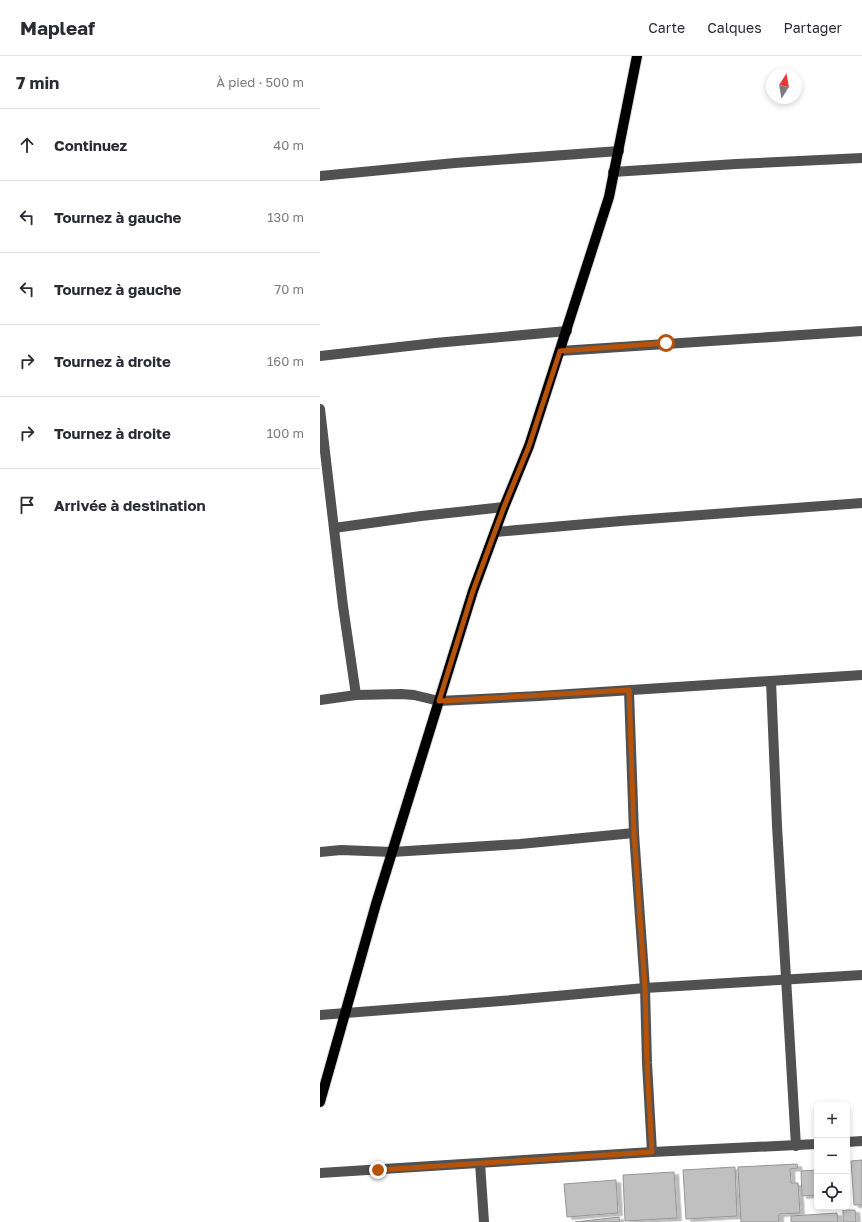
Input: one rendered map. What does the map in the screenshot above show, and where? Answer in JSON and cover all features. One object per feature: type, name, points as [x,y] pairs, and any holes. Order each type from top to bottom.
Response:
[{"type":"main road","points":[[320,1102],[344,1013],[392,852],[473,591],[504,507],[529,446],[609,198],[637,56]]},
{"type":"street","points":[[320,176],[455,163],[618,151]]},
{"type":"street","points":[[613,172],[862,158]]},
{"type":"street","points":[[320,356],[435,343],[567,331]]},
{"type":"street","points":[[560,351],[862,331]]},
{"type":"street","points":[[320,409],[356,695]]},
{"type":"street","points":[[495,532],[862,502]]},
{"type":"street","points":[[334,528],[421,516],[504,507]]},
{"type":"street","points":[[320,700],[356,695],[401,694],[414,695],[439,701],[862,675]]},
{"type":"street","points":[[770,681],[796,1146]]},
{"type":"street","points":[[629,690],[634,833],[645,988],[647,1064],[652,1152]]},
{"type":"street","points":[[320,852],[341,850],[392,852],[520,844],[634,833]]},
{"type":"street","points":[[320,1015],[645,988],[862,976]]},
{"type":"street","points":[[850,1142],[862,1142]]},
{"type":"street","points":[[320,1173],[652,1152],[814,1144]]},
{"type":"street","points":[[480,1163],[484,1222]]},
{"type":"building","points":[[862,1160],[862,1205],[854,1205],[851,1161]]},
{"type":"building","points":[[797,1164],[798,1168],[790,1169],[791,1183],[798,1183],[800,1213],[779,1214],[779,1222],[741,1222],[738,1167]]},
{"type":"building","points":[[735,1167],[737,1216],[686,1219],[683,1170]]},
{"type":"building","points":[[814,1170],[814,1195],[802,1196],[801,1171]]},
{"type":"building","points":[[674,1172],[677,1218],[625,1221],[623,1175]]},
{"type":"building","points":[[616,1180],[618,1213],[567,1217],[564,1184]]},
{"type":"building","points":[[843,1210],[855,1210],[856,1222],[843,1222]]},
{"type":"building","points":[[837,1213],[838,1222],[791,1222],[791,1216]]},
{"type":"building","points":[[619,1217],[620,1222],[575,1222]]},
{"type":"route","points":[[378,1170],[652,1152],[647,1064],[645,988],[634,833],[629,690],[439,701],[473,591],[504,507],[529,446],[560,351],[666,343]]}]
